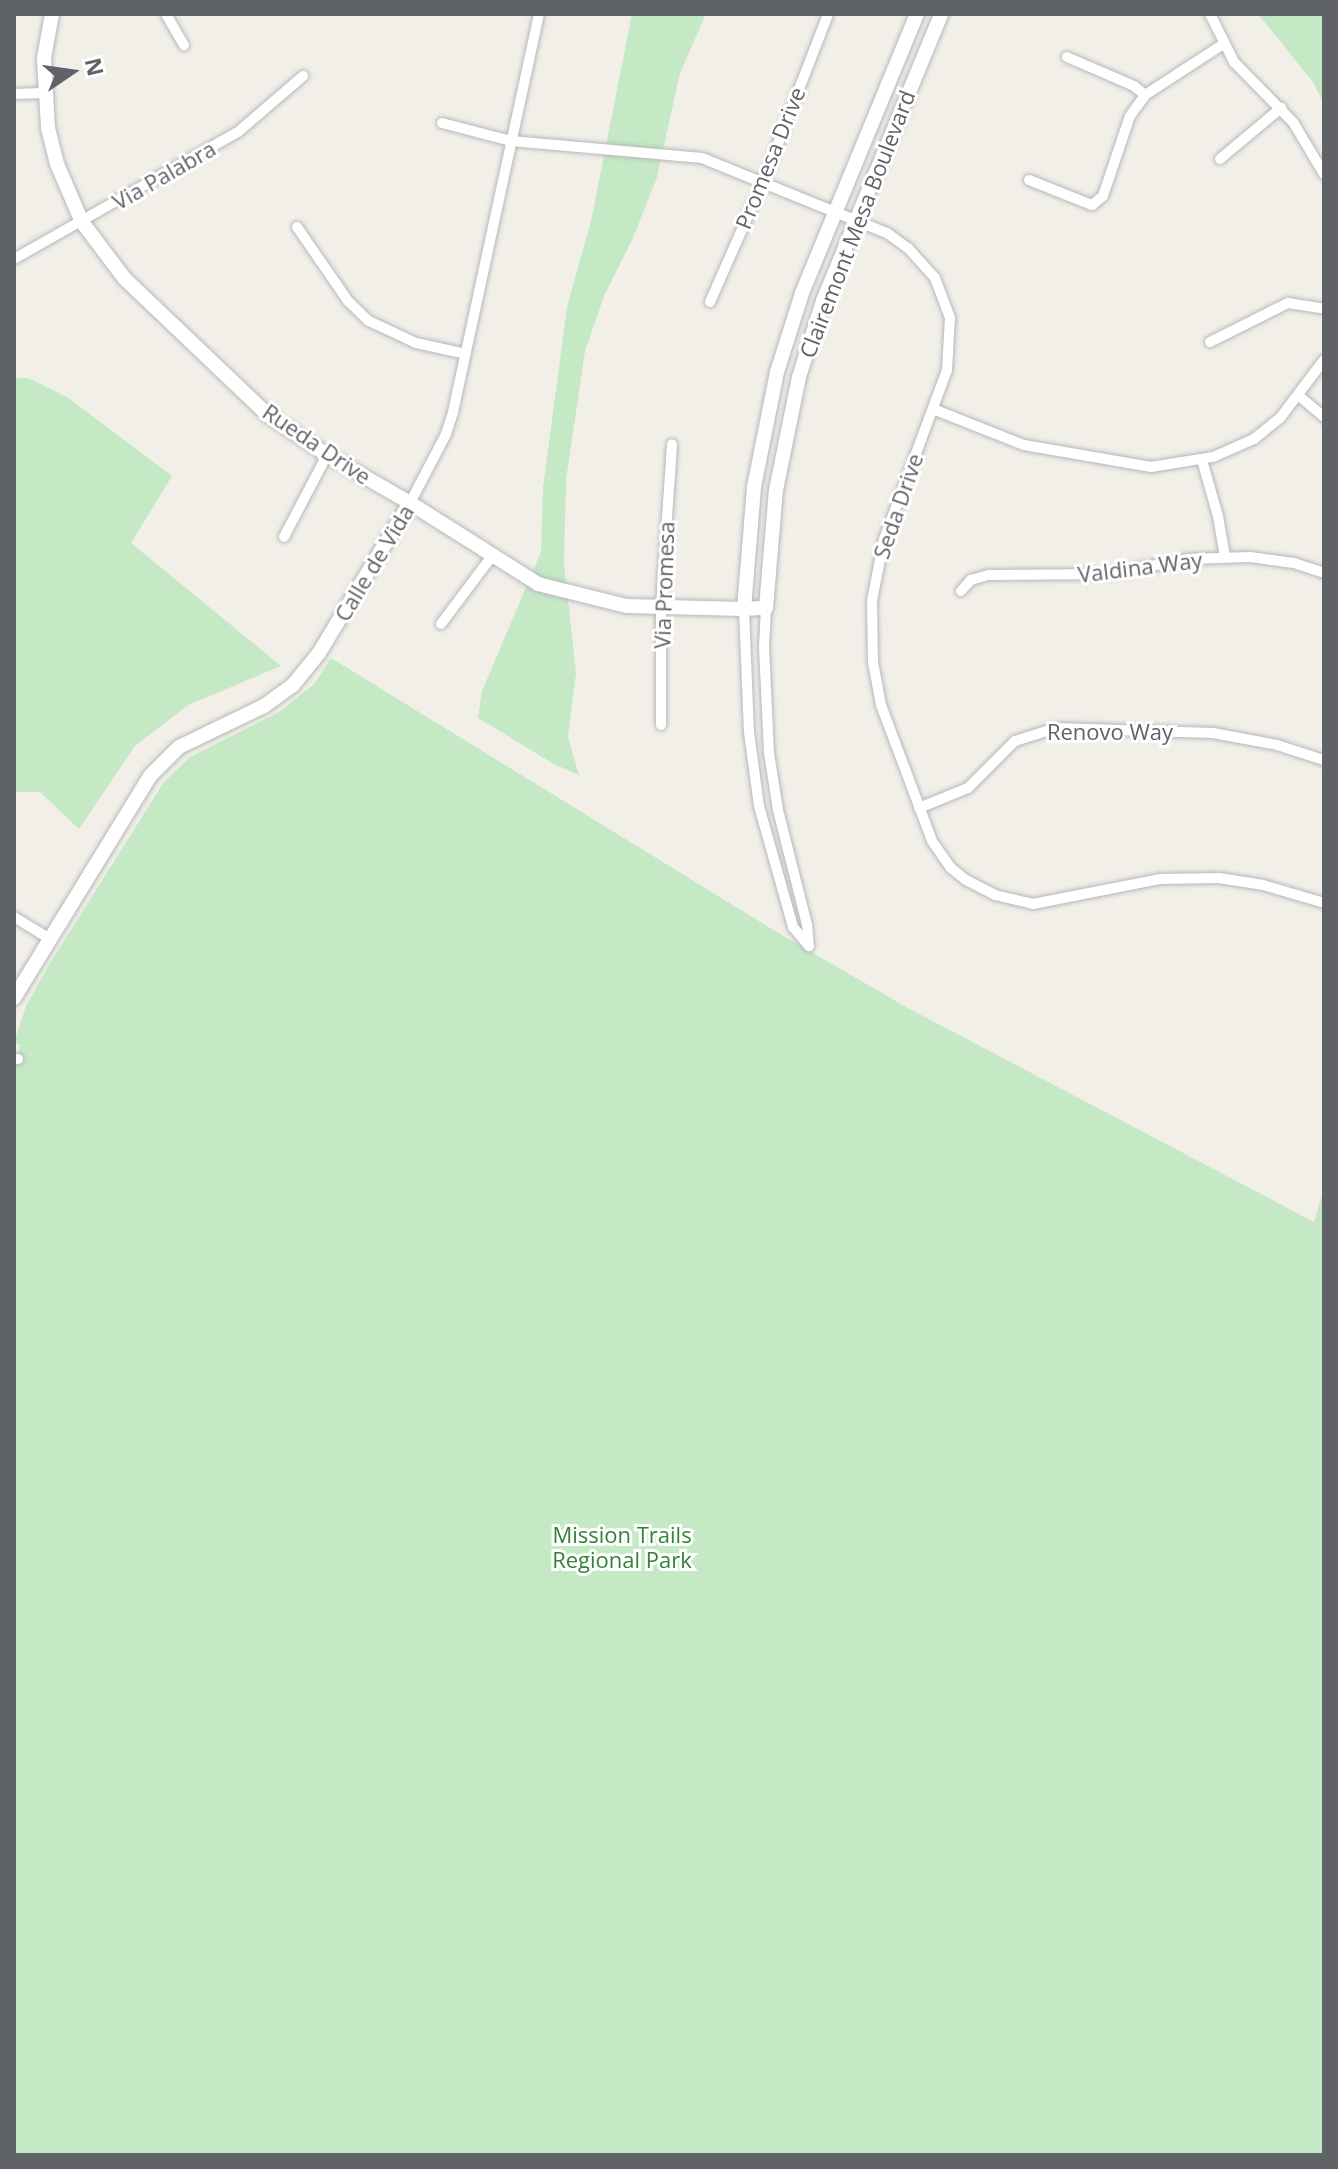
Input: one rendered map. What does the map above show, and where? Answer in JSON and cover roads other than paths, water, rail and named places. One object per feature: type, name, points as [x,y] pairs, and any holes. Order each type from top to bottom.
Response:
[{"type":"street","name":"Rueda Drive","points":[[52,14],[44,58],[44,93],[57,164],[82,222],[125,279],[268,415],[327,455],[538,584],[574,596],[626,606],[766,608]]},
{"type":"street","points":[[166,14],[184,45]]},
{"type":"street","name":"Calle de Vida","points":[[14,998],[150,776],[179,747],[264,706],[309,668],[410,503],[446,434],[539,14]]},
{"type":"street","name":"Promesa Drive","points":[[710,302],[763,182],[828,14]]},
{"type":"street","name":"Clairemont Mesa Boulevard","points":[[917,14],[838,213],[802,293],[777,372],[754,487],[744,609],[749,732],[759,806],[793,927],[809,946],[807,925],[778,810],[769,753],[764,647],[776,490],[799,377],[823,301],[941,14]]},
{"type":"street","points":[[1210,14],[1222,45],[1234,62],[1281,108],[1304,137],[1324,174]]},
{"type":"street","points":[[1029,180],[1092,205],[1103,196],[1130,116],[1145,95],[1222,45]]},
{"type":"street","points":[[1067,57],[1134,86],[1145,95]]},
{"type":"street","name":"Via Palabra","points":[[14,259],[238,132],[303,76]]},
{"type":"street","points":[[14,94],[44,93]]},
{"type":"street","points":[[1220,159],[1281,108]]},
{"type":"street","name":"Seda Drive","points":[[442,123],[511,141],[702,158],[887,233],[908,248],[935,278],[950,318],[951,346],[947,370],[884,539],[872,601],[873,662],[881,705],[919,808],[932,841],[951,868],[995,895],[1033,904],[1147,881],[1219,878],[1263,885],[1324,903]]},
{"type":"street","points":[[297,227],[348,301],[369,321],[416,343],[466,354]]},
{"type":"street","points":[[1210,342],[1288,303],[1324,309]]},
{"type":"street","points":[[933,409],[1024,445],[1134,466],[1202,460],[1254,439],[1299,396],[1324,360]]},
{"type":"street","points":[[1299,396],[1324,417]]},
{"type":"street","name":"Via Promesa","points":[[661,725],[661,606],[672,444]]},
{"type":"street","points":[[284,537],[327,455]]},
{"type":"street","points":[[1202,460],[1218,516],[1225,557]]},
{"type":"street","points":[[441,624],[492,556]]},
{"type":"street","name":"Valdina Way","points":[[961,591],[971,580],[989,575],[1107,574],[1189,559],[1225,557],[1294,563],[1324,573]]},
{"type":"street","name":"Renovo Way","points":[[919,808],[968,788],[1015,741],[1056,728],[1213,733],[1277,745],[1324,760]]},
{"type":"street","points":[[14,917],[50,939]]},
{"type":"park label","name":"Mission Trails Regional Park","points":[[622,1546]]}]
